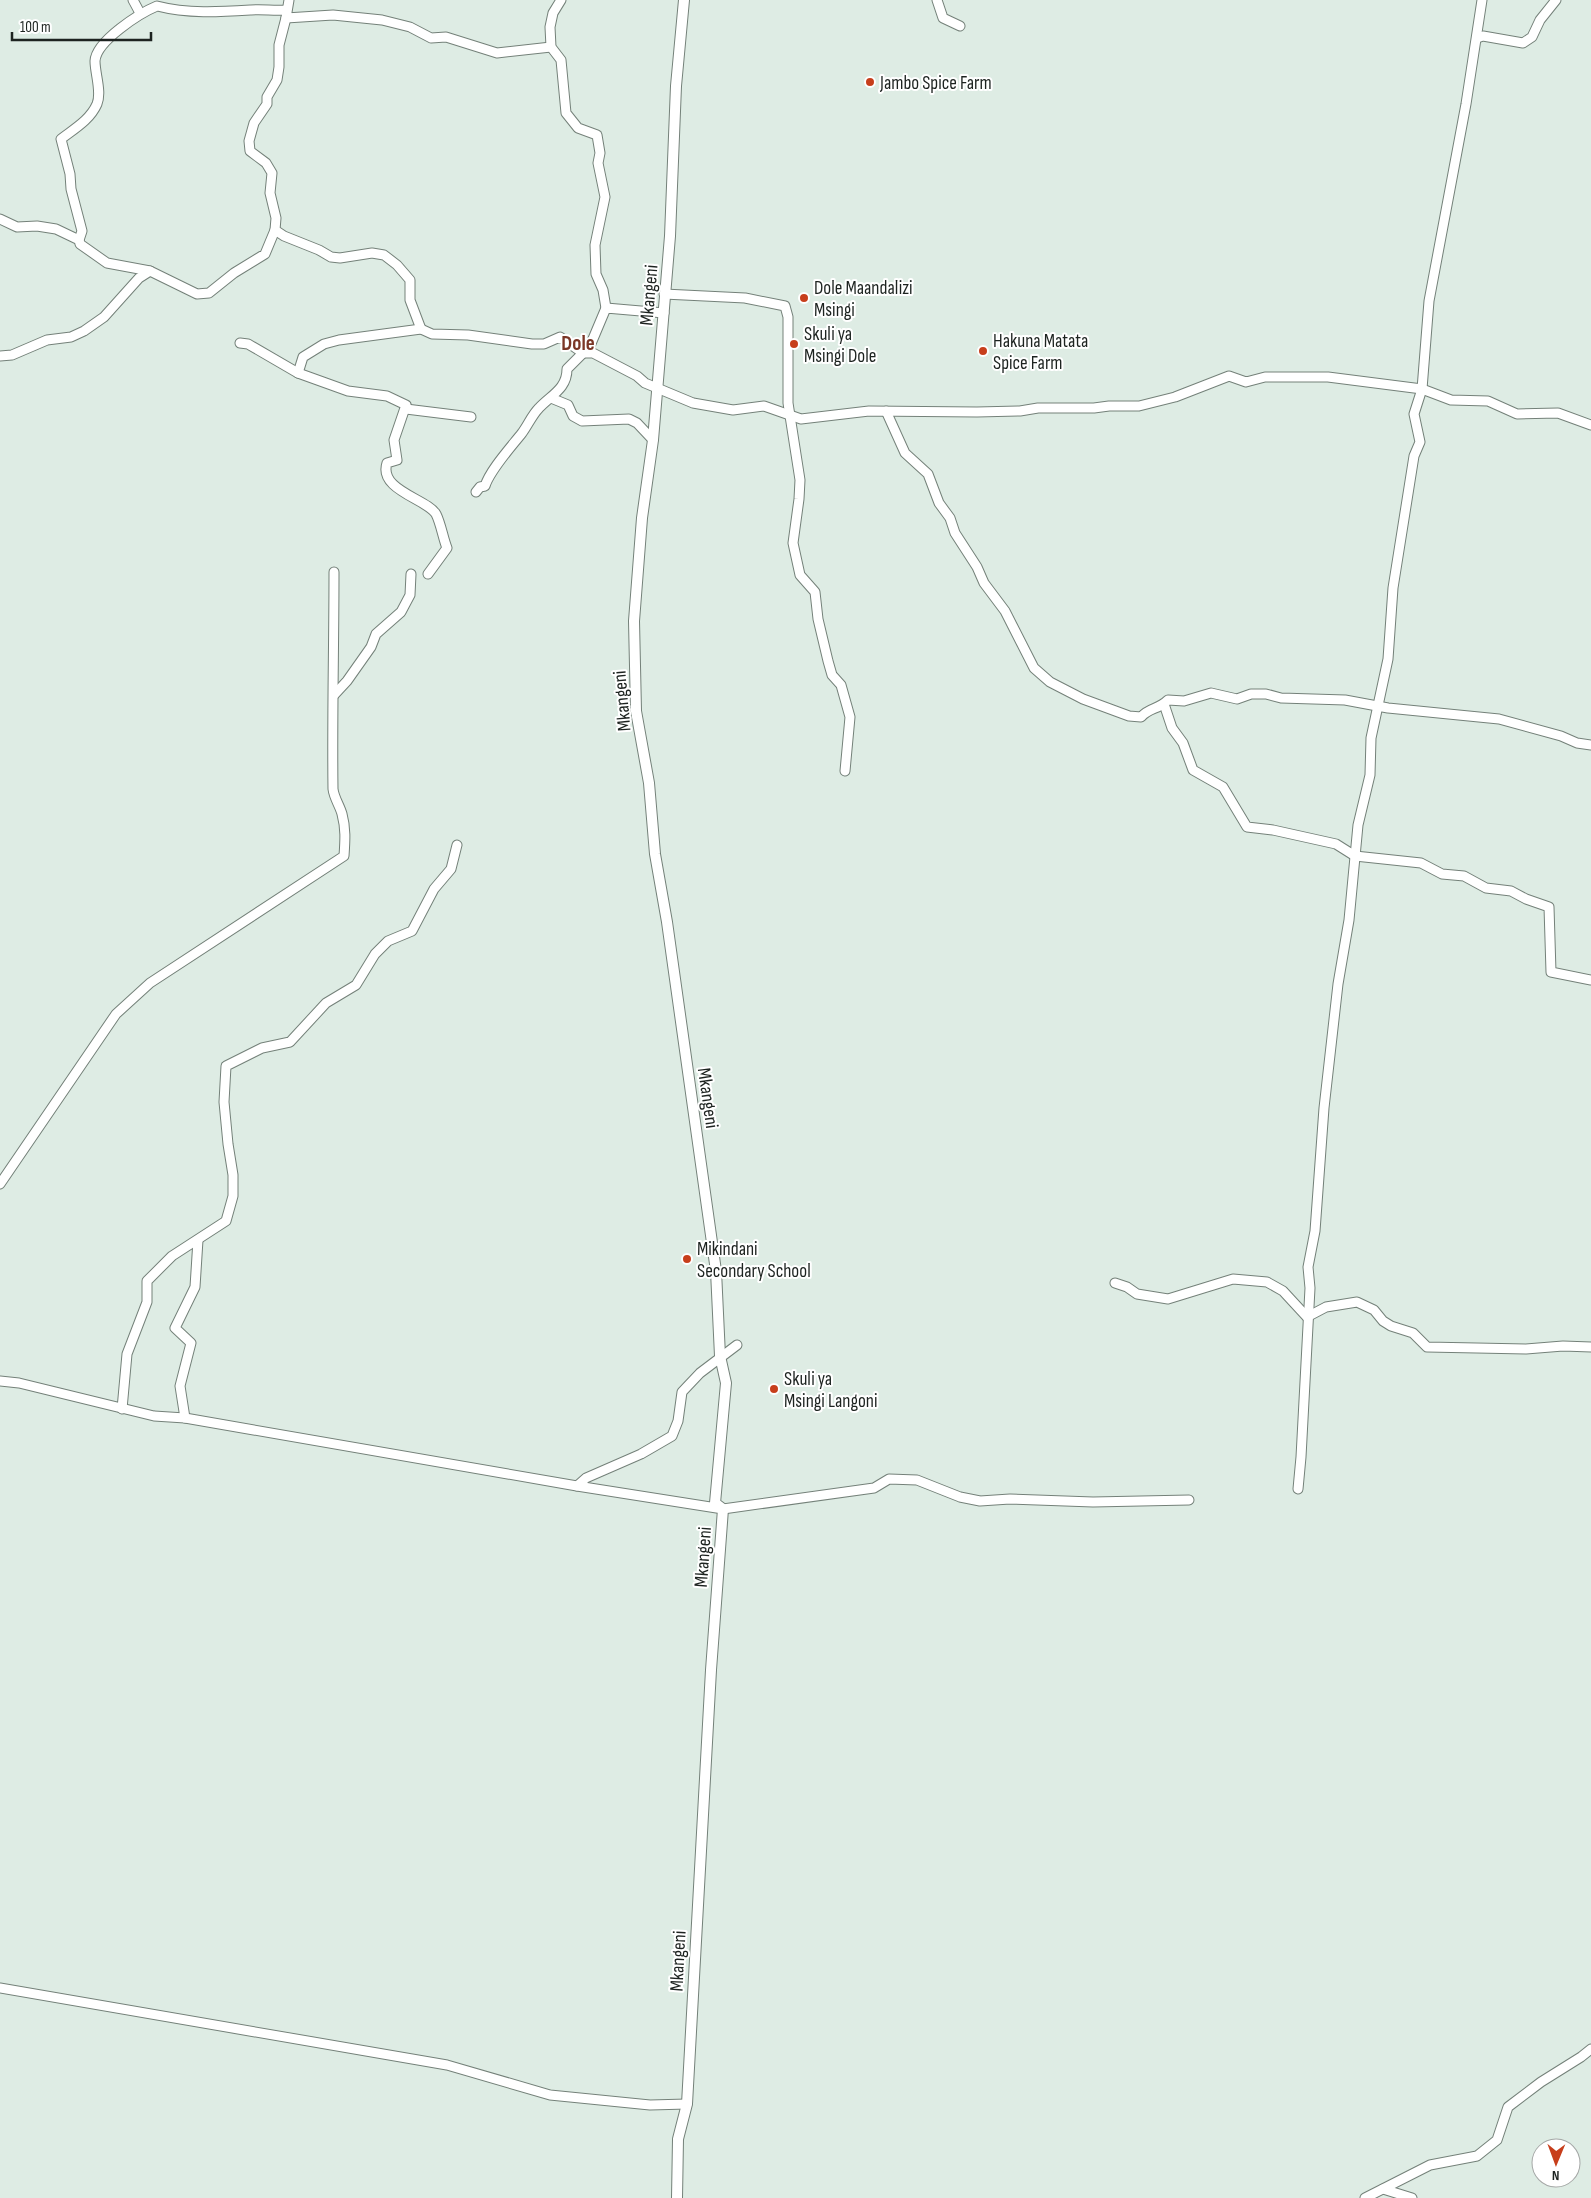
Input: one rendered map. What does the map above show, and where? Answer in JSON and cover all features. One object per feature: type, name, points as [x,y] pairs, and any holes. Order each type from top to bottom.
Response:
[{"type":"street","points":[[132,0],[140,13]]},
{"type":"street","points":[[0,219],[17,228],[37,226],[56,229],[79,240],[80,244],[107,263],[150,271],[197,294],[209,293],[234,273],[266,254],[275,230],[276,218],[270,193],[272,173],[266,163],[250,150],[249,142],[254,123],[267,104],[267,97],[277,80],[280,67],[279,45],[290,0]]},
{"type":"street","points":[[476,492],[480,487],[485,486],[487,478],[497,468],[502,456],[521,434],[539,407],[551,398],[564,384],[567,377],[567,369],[590,346],[606,308],[603,290],[596,274],[595,245],[605,197],[598,169],[600,152],[597,135],[578,128],[566,113],[560,60],[551,47],[550,26],[553,13],[561,0]]},
{"type":"street","name":"Mkangeni","points":[[677,2198],[678,2139],[687,2104],[711,1670],[723,1509],[715,1503],[726,1383],[720,1356],[716,1271],[656,854],[649,783],[636,711],[634,621],[642,518],[653,440],[664,313],[670,236],[676,86],[684,0]]},
{"type":"street","points":[[937,0],[943,18],[960,26]]},
{"type":"street","points":[[1298,1488],[1302,1449],[1307,1317],[1310,1288],[1308,1267],[1316,1221],[1320,1143],[1338,984],[1349,920],[1358,825],[1370,775],[1371,738],[1388,658],[1393,588],[1414,456],[1420,442],[1414,414],[1422,389],[1428,301],[1477,38],[1478,17],[1482,0]]},
{"type":"street","points":[[1477,38],[1483,36],[1523,43],[1532,37],[1540,20],[1556,0]]},
{"type":"street","points":[[79,240],[82,231],[61,139],[89,118],[98,102],[95,61],[98,52],[119,30],[140,13],[157,6],[174,10],[231,13],[253,10],[382,20],[410,27],[431,38],[446,37],[497,53],[551,47]]},
{"type":"street","points":[[275,230],[284,236],[332,257],[340,258],[372,253],[384,255],[397,265],[410,280],[410,300],[421,330]]},
{"type":"street","points":[[0,356],[12,355],[47,340],[71,337],[84,331],[104,318],[139,278],[150,271]]},
{"type":"street","points":[[664,294],[745,298],[785,306],[788,317],[790,416],[800,480],[793,543],[800,575],[815,592],[818,619],[828,662],[832,675],[841,685],[850,718],[845,771]]},
{"type":"street","points":[[606,308],[664,313]]},
{"type":"street","points":[[298,373],[303,357],[324,344],[339,340],[421,330],[432,334],[468,335],[532,344],[544,344],[560,337],[583,353],[593,353],[657,388],[693,403],[733,410],[764,406],[800,419],[869,411],[977,412],[1020,411],[1038,408],[1139,406],[1175,397],[1229,376],[1246,382],[1265,377],[1328,376],[1422,389],[1451,400],[1488,401],[1517,414],[1558,413],[1591,425]]},
{"type":"street","points":[[240,342],[248,344],[298,373],[348,391],[386,396],[406,405],[406,408],[471,417]]},
{"type":"street","points":[[551,398],[568,405],[573,416],[582,421],[629,419],[637,423],[653,440]]},
{"type":"street","points":[[406,408],[394,440],[397,460],[390,461],[385,467],[389,478],[405,495],[426,505],[435,513],[447,548],[428,574]]},
{"type":"street","points":[[886,411],[905,453],[928,474],[939,503],[950,518],[955,533],[977,566],[984,583],[1005,611],[1034,668],[1050,682],[1064,690],[1128,716],[1141,717],[1148,710],[1161,707],[1168,700],[1184,701],[1211,693],[1237,699],[1251,694],[1266,694],[1281,698],[1345,700],[1456,716],[1499,719],[1562,736],[1576,743],[1591,745]]},
{"type":"street","points":[[0,1184],[116,1014],[150,983],[344,856],[346,834],[342,813],[333,792],[334,695],[332,660],[334,572]]},
{"type":"street","points":[[334,695],[347,681],[371,647],[376,634],[400,612],[410,595],[411,574]]},
{"type":"street","points":[[1164,704],[1172,728],[1183,743],[1193,770],[1223,787],[1247,827],[1273,830],[1336,844],[1355,856],[1422,863],[1442,874],[1464,876],[1486,888],[1511,891],[1548,907],[1551,972],[1591,980]]},
{"type":"street","points":[[122,1409],[127,1354],[147,1302],[147,1281],[172,1256],[226,1222],[233,1196],[234,1175],[228,1144],[224,1102],[226,1066],[262,1048],[290,1042],[326,1003],[356,985],[375,954],[388,941],[412,931],[434,890],[451,869],[456,845]]},
{"type":"street","points":[[185,1418],[180,1386],[191,1343],[175,1328],[195,1287],[198,1240]]},
{"type":"street","points":[[1115,1283],[1136,1294],[1168,1299],[1233,1280],[1267,1282],[1283,1291],[1307,1317]]},
{"type":"street","points":[[1307,1317],[1326,1307],[1357,1302],[1374,1310],[1391,1326],[1413,1333],[1428,1347],[1526,1349],[1563,1346],[1591,1347]]},
{"type":"street","points":[[578,1486],[586,1478],[640,1454],[672,1436],[678,1421],[682,1392],[720,1356],[737,1345]]},
{"type":"street","points":[[0,1381],[19,1383],[122,1409],[169,1418],[185,1418],[578,1486],[723,1509],[763,1505],[800,1497],[874,1488],[889,1478],[917,1480],[960,1497],[980,1501],[1010,1498],[1093,1502],[1189,1500]]},
{"type":"street","points":[[0,1988],[447,2065],[550,2096],[650,2106],[687,2104]]},
{"type":"street","points":[[1365,2198],[1430,2166],[1477,2156],[1497,2140],[1508,2107],[1541,2082],[1581,2057],[1591,2048]]},
{"type":"street","points":[[1384,2189],[1412,2198]]},
{"type":"place","name":"Jambo Spice Farm","points":[[870,82]]},
{"type":"place","name":"Dole Maandalizi Msingi","points":[[804,298]]},
{"type":"place","name":"Skuli ya Msingi Dole","points":[[794,344]]},
{"type":"place","name":"Hakuna Matata Spice Farm","points":[[983,351]]},
{"type":"place","name":"Mikindani Secondary School","points":[[687,1259]]},
{"type":"place","name":"Skuli ya Msingi Langoni","points":[[774,1389]]},
{"type":"district","name":"Dole","points":[[578,343]]}]
